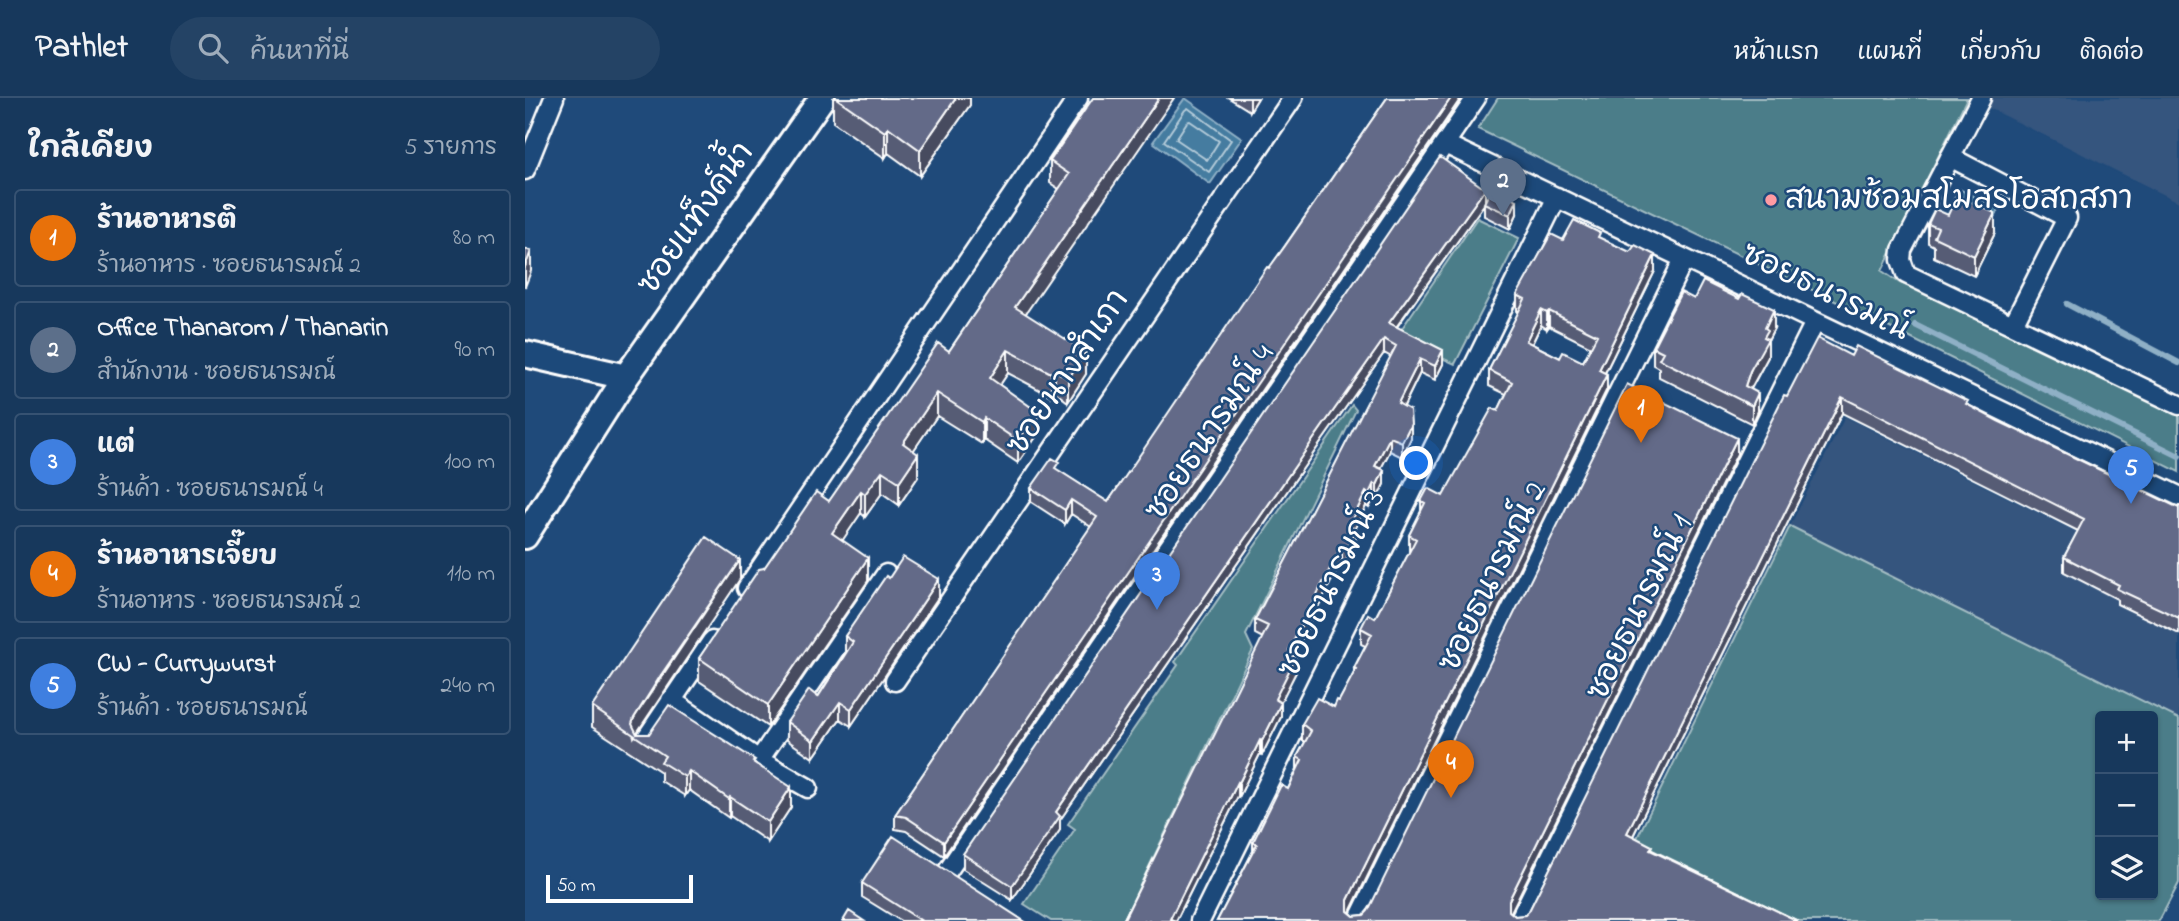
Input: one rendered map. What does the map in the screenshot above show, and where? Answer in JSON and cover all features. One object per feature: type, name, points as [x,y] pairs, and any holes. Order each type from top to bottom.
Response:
[{"type":"street","points":[[525,170],[554,98]]},
{"type":"street","name":"ซอยแท็งค์น้ำ","points":[[525,536],[626,377],[822,98]]},
{"type":"street","points":[[734,608],[1078,98]]},
{"type":"street","name":"ซอยนางสำเภา","points":[[895,681],[1293,98]]},
{"type":"street","name":"ซอยธนารมณ์ 4","points":[[946,871],[1476,98]]},
{"type":"street","points":[[1981,98],[1902,250],[1906,274],[2179,405]]},
{"type":"street","name":"ซอยธนารมณ์","points":[[1445,144],[2179,496]]},
{"type":"street","points":[[1950,156],[2067,218],[2013,325]]},
{"type":"street","name":"ซอยธนารมณ์ 3","points":[[1200,921],[1557,197]]},
{"type":"street","name":"ซอยธนารมณ์ 2","points":[[1358,921],[1684,259]]},
{"type":"street","name":"ซอยธนารมณ์ 1","points":[[1519,921],[1815,322]]},
{"type":"street","points":[[525,354],[626,377]]},
{"type":"street","points":[[759,760],[886,573]]},
{"type":"street","points":[[643,743],[718,631]]},
{"type":"street","points":[[671,700],[759,760],[808,788]]},
{"type":"shaded area","points":[[1987,98],[2179,98],[2179,202],[1983,105]]},
{"type":"shaded area","points":[[1845,417],[2179,583],[2179,719],[1790,526]]},
{"type":"green space","name":"สนามซ้อมสโมสรโอสถสภา","points":[[1498,98],[1967,98],[1882,271],[1900,283],[2013,325],[2179,408],[2179,472],[1860,313],[1478,129]]},
{"type":"green space","points":[[1477,218],[1519,238],[1455,364],[1396,337]]},
{"type":"green space","points":[[1352,405],[1356,410],[1246,635],[1253,650],[1123,921],[1051,921],[1024,904],[1075,829],[1068,824],[1178,665],[1175,662]]},
{"type":"green space","points":[[1790,526],[2179,719],[2179,883],[2159,921],[1786,921],[1633,846]]},
{"type":"water","points":[[1185,98],[1242,138],[1210,184],[1153,142]]},
{"type":"water","points":[[1959,189],[1999,209],[1993,223],[1952,203]]},
{"type":"building","points":[[836,98],[956,98],[920,150],[888,127],[885,132]]},
{"type":"building","points":[[1093,98],[1159,98],[1015,307],[1086,352],[1068,379],[1055,370],[1051,373],[1008,350],[990,378],[1038,412],[1018,441],[984,418],[982,422],[937,393],[903,443],[918,454],[899,482],[882,471],[865,494],[861,491],[832,533],[868,558],[768,705],[699,658],[759,569],[764,568],[816,492],[829,501],[938,343],[949,351],[1069,174],[1050,161]]},
{"type":"building","points":[[1387,98],[1451,98],[944,842],[906,817],[895,815],[1097,517],[1071,500],[1065,510],[1031,488],[1052,458],[1059,462],[1055,468],[1108,502],[1267,267],[1269,268],[1285,246]]},
{"type":"building","points":[[1440,157],[1485,189],[1389,323],[1443,350],[1435,366],[1420,359],[1398,403],[1410,410],[1411,424],[1402,442],[1390,437],[1375,466],[1384,470],[1377,485],[1374,483],[1369,494],[1366,492],[1349,526],[1356,529],[1347,548],[1342,545],[1289,650],[1293,652],[1291,655],[1296,657],[1275,699],[1281,703],[1238,782],[1170,919],[1175,921],[1123,921],[1268,626],[1255,620],[1396,346],[1384,339],[1056,812],[1060,816],[1012,886],[963,854]]},
{"type":"building","points":[[1492,188],[1517,200],[1510,215],[1484,203]]},
{"type":"building","points":[[1957,195],[1995,213],[1974,256],[1934,237],[1938,228],[1928,224],[1935,209],[1948,215]]},
{"type":"building","points":[[1574,220],[1600,233],[1598,237],[1630,252],[1635,245],[1655,255],[1599,370],[1607,374],[1348,900],[1348,911],[1354,916],[1364,915],[1368,911],[1627,384],[1737,438],[1509,900],[1509,911],[1515,916],[1525,915],[1529,911],[1784,395],[1787,396],[1817,338],[1851,356],[1856,346],[1968,401],[1966,404],[1998,421],[2179,508],[2179,618],[2117,589],[2119,585],[2064,557],[2084,519],[1842,397],[1627,833],[1652,846],[1650,850],[1798,921],[1217,921],[1257,844],[1253,842],[1281,785],[1288,789],[1302,760],[1297,757],[1311,731],[1302,724],[1317,698],[1334,707],[1356,669],[1354,668],[1372,634],[1361,628],[1368,614],[1375,618],[1416,539],[1409,535],[1425,503],[1421,501],[1428,488],[1443,496],[1492,408],[1498,411],[1512,382],[1489,370],[1525,299],[1517,295],[1551,234],[1563,240]],"holes":[[[1541,310],[1547,313],[1549,311],[1597,335],[1583,362],[1563,352],[1560,358],[1526,341]]]},
{"type":"building","points":[[525,249],[531,251],[525,267]]},
{"type":"building","points":[[1703,281],[1739,299],[1742,294],[1774,309],[1765,328],[1768,330],[1764,337],[1768,339],[1750,371],[1745,386],[1758,393],[1752,406],[1659,359],[1663,352],[1653,347],[1681,292],[1694,299]]},
{"type":"building","points":[[706,537],[740,560],[661,675],[632,724],[637,734],[649,734],[669,705],[755,760],[753,762],[791,787],[768,822],[689,771],[685,777],[661,762],[665,756],[592,707]]},
{"type":"building","points":[[903,557],[939,579],[851,709],[840,702],[813,741],[787,722],[809,690],[818,697],[853,642],[845,636],[886,576],[889,578]]},
{"type":"building","points":[[893,836],[1024,921],[922,921],[862,883]]},
{"type":"building","points":[[849,911],[864,921],[843,921]]},
{"type":"waterway","points":[[2067,304],[2179,363]]},
{"type":"waterway","points":[[1915,325],[2179,456]]},
{"type":"place","name":"สนามซ้อมสโมสรโอสถสภา","points":[[1771,200]]},
{"type":"place","name":"Office Thanarom / Thanarin","points":[[1503,216]]},
{"type":"place","name":"ร้านอาหารติ","points":[[1641,443]]},
{"type":"place","name":"CW - Currywurst","points":[[2131,504]]},
{"type":"place","name":"แต่","points":[[1157,610]]},
{"type":"place","name":"ร้านอาหารเจี๊ยบ","points":[[1451,798]]}]
